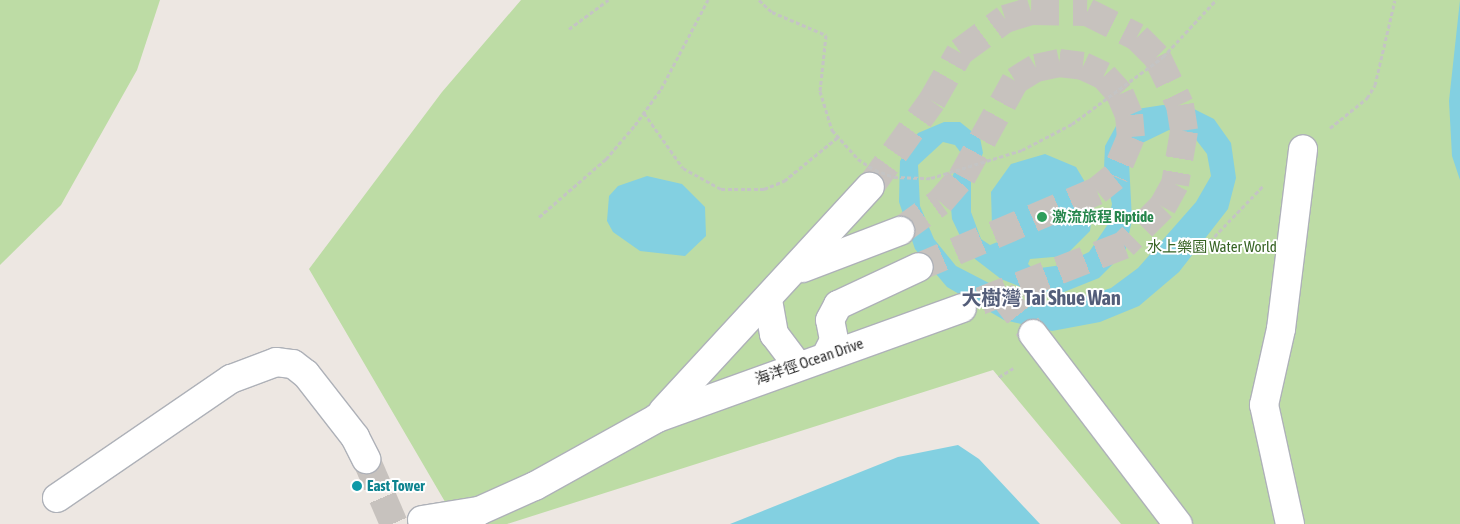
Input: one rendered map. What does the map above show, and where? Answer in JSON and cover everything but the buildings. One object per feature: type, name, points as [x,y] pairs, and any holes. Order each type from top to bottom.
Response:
[{"type":"street","points":[[1290,524],[1264,406],[1281,329],[1303,149]]},
{"type":"street","name":"海洋徑 Ocean Drive","points":[[657,418],[797,270],[870,187]]},
{"type":"street","points":[[797,270],[900,230]]},
{"type":"street","points":[[828,354],[834,340],[830,320],[838,304],[919,267]]},
{"type":"street","points":[[768,300],[774,334],[797,365]]},
{"type":"street","name":"海洋徑 Ocean Drive","points":[[422,520],[487,508],[535,486],[657,418],[797,365],[962,308]]},
{"type":"street","points":[[1033,334],[1178,524]]},
{"type":"street","points":[[57,498],[230,378],[276,362],[293,364],[306,374],[355,437],[366,459]]},
{"type":"path","points":[[569,29],[608,0]]},
{"type":"path","points":[[540,217],[606,159],[644,113],[708,0]]},
{"type":"path","points":[[758,0],[772,12],[826,34],[820,91],[824,111],[838,137],[875,170],[913,179],[931,178],[1022,150],[1120,93],[1164,57],[1216,0]]},
{"type":"path","points":[[1358,106],[1375,85],[1395,0]]},
{"type":"path","points":[[644,113],[683,168],[721,189],[764,188],[784,181],[838,137]]},
{"type":"green space","points":[[0,0],[160,0],[137,70],[61,205],[0,265]]},
{"type":"green space","name":"水上樂園 Water World","points":[[521,0],[1460,0],[1460,524],[1121,524],[993,370],[507,524],[458,524],[309,269],[442,92]]},
{"type":"water","points":[[1460,0],[1460,180],[1452,156],[1449,101]]},
{"type":"water","name":"激流旅程 Riptide","points":[[1163,105],[1192,108],[1214,119],[1231,143],[1236,178],[1228,209],[1179,272],[1139,306],[1100,322],[1052,331],[1004,320],[947,287],[915,249],[899,202],[900,161],[918,133],[944,122],[960,122],[980,138],[983,153],[971,181],[971,212],[981,239],[990,245],[1000,241],[992,226],[991,192],[1011,164],[1045,154],[1076,167],[1094,197],[1090,231],[1065,256],[1030,259],[1028,264],[1033,269],[1062,265],[1089,252],[1108,224],[1112,204],[1104,169],[1105,146],[1116,126],[1137,109]],"holes":[[[1169,130],[1194,137],[1207,154],[1211,176],[1196,202],[1138,268],[1111,288],[1059,305],[1024,301],[956,266],[934,239],[920,206],[918,165],[943,142],[955,145],[961,153],[949,186],[952,219],[962,240],[975,259],[1001,279],[1029,290],[1059,294],[1099,278],[1125,252],[1132,220],[1129,162],[1136,146]]]},
{"type":"water","points":[[647,176],[682,184],[705,207],[706,236],[685,256],[640,251],[613,232],[607,221],[609,196],[618,186]]},
{"type":"water","points":[[958,445],[979,459],[1040,524],[730,524],[898,457]]},
{"type":"tunnel","points":[[870,187],[932,101],[960,52],[1005,19],[1031,11],[1087,12],[1137,37],[1157,57],[1180,105],[1184,131],[1175,184],[1162,207],[1124,245],[962,308]]},
{"type":"tunnel","points":[[900,231],[940,202],[962,177],[1015,81],[1036,68],[1059,63],[1083,66],[1104,76],[1120,94],[1129,115],[1131,137],[1114,177],[1097,191],[919,267]]},
{"type":"tunnel","points":[[1001,293],[1033,334]]},
{"type":"tunnel","points":[[366,459],[394,524]]},
{"type":"place","name":"激流旅程 Riptide","points":[[1042,217]]},
{"type":"place","name":"East Tower","points":[[357,486]]},
{"type":"district","name":"大樹灣 Tai Shue Wan","points":[[1041,297]]}]
